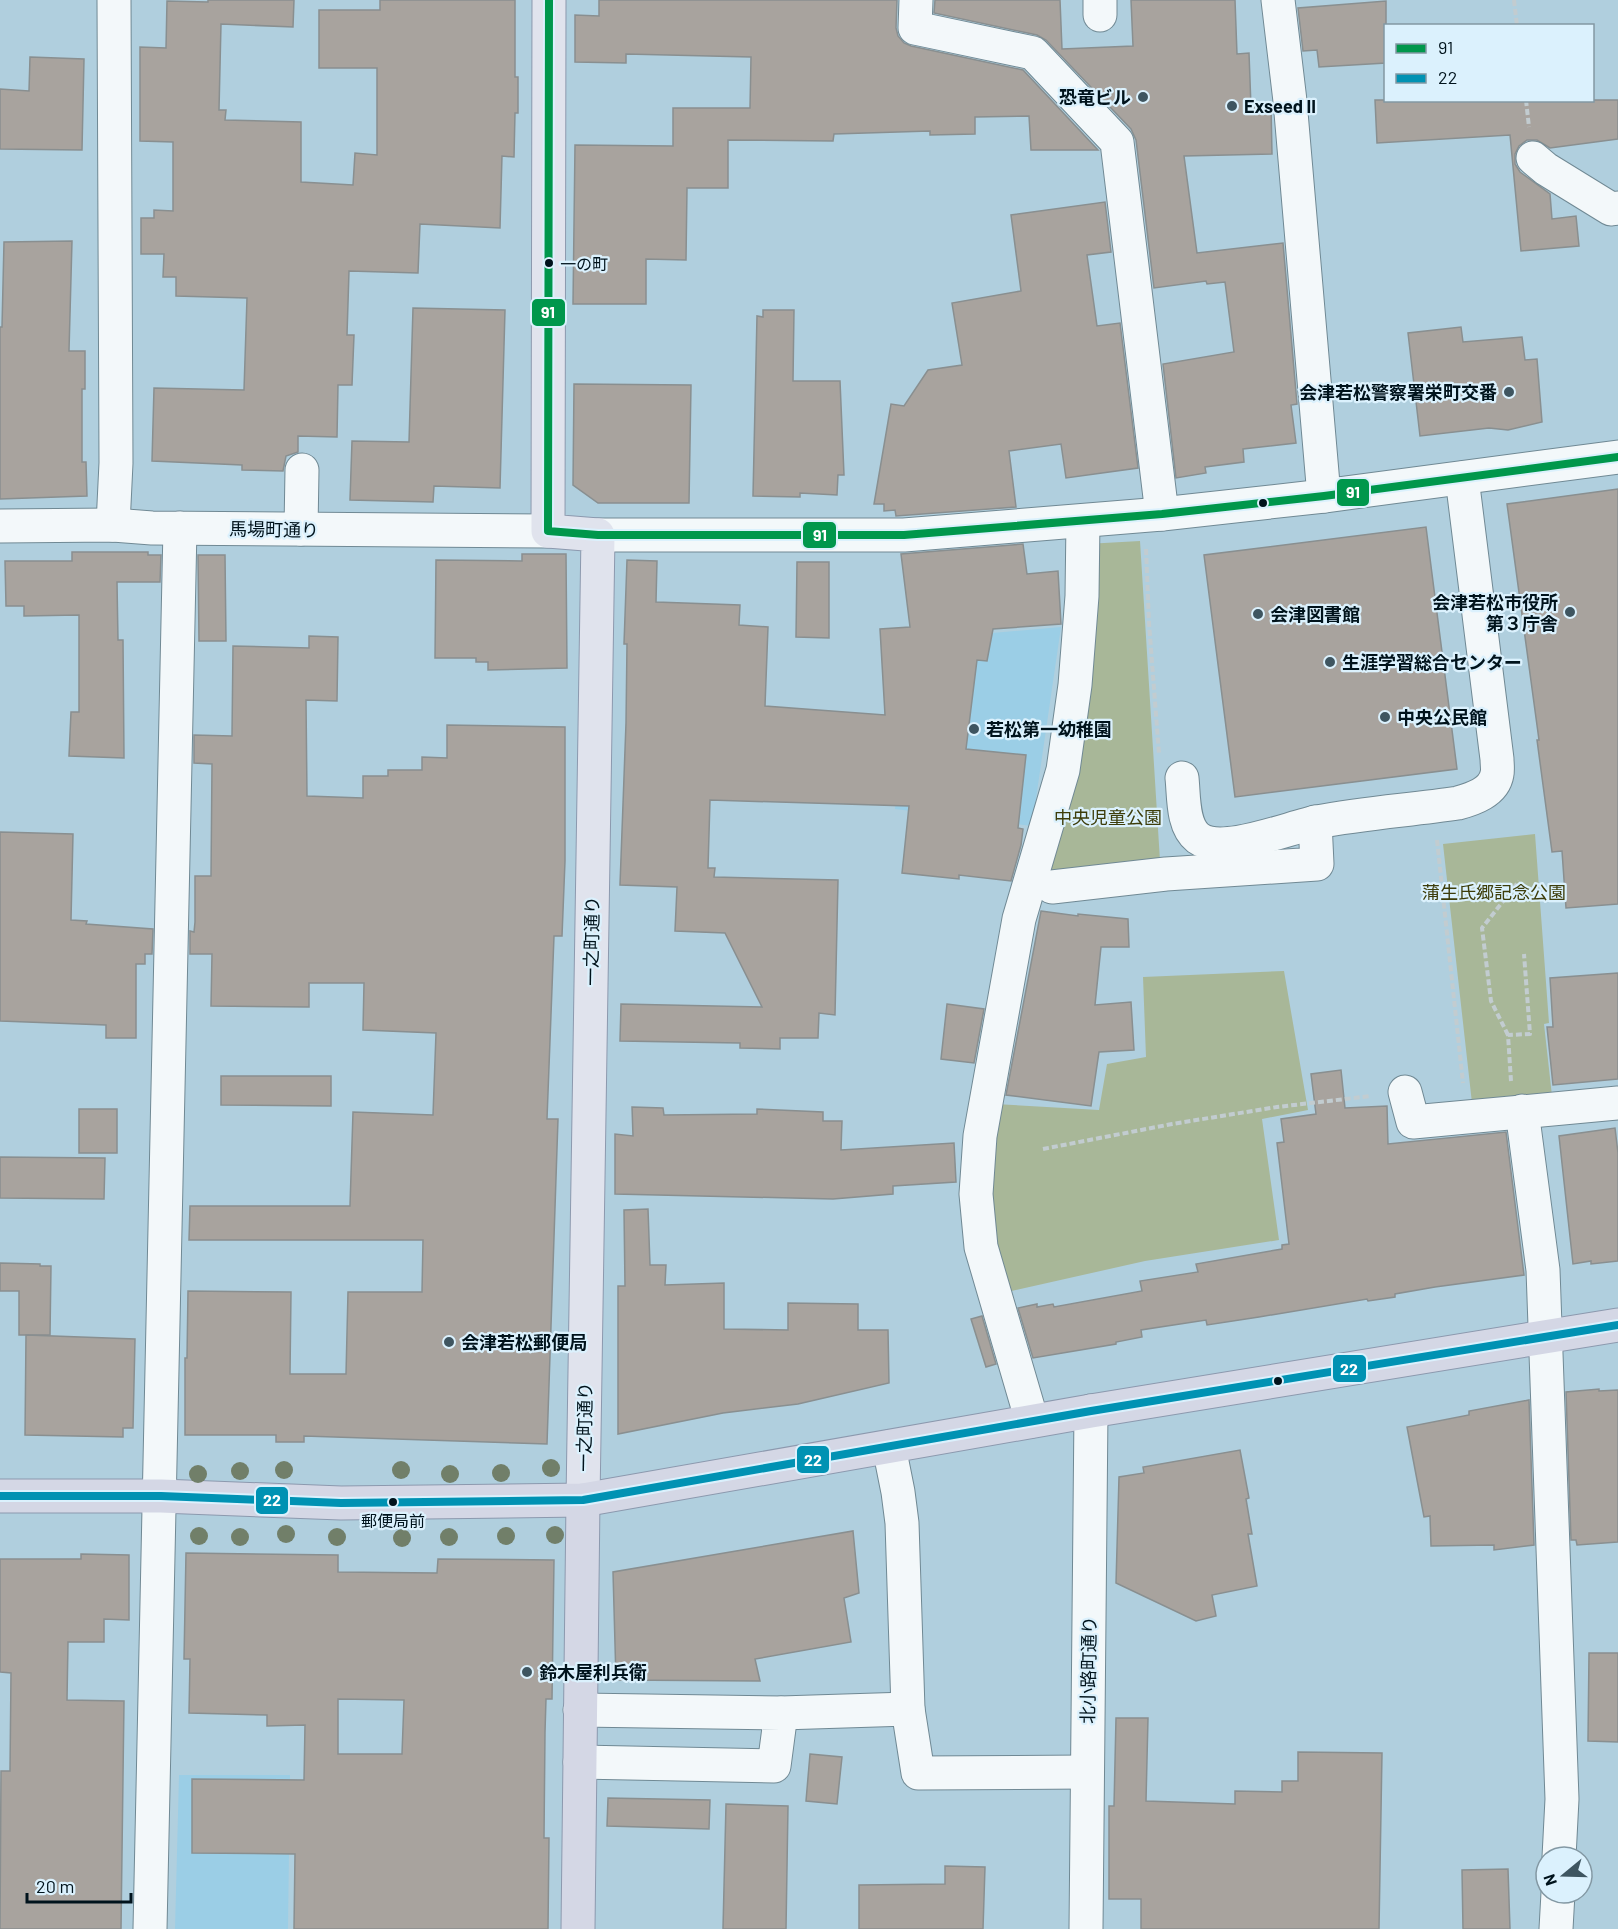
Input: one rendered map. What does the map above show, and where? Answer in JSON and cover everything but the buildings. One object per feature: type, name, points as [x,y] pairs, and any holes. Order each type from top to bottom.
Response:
[{"type":"highway","points":[[0,1496],[161,1496],[341,1503],[583,1500],[1091,1411],[1618,1325]]},
{"type":"highway","name":"一之町通り","points":[[578,1929],[583,1500]]},
{"type":"main road","points":[[549,0],[548,531],[598,535]]},
{"type":"main road","name":"一之町通り","points":[[583,1500],[598,535]]},
{"type":"street","points":[[113,525],[116,463],[114,0]]},
{"type":"street","points":[[916,0],[915,28],[1033,53],[1117,142],[1153,515]]},
{"type":"street","points":[[1278,0],[1290,101],[1324,496]]},
{"type":"street","points":[[1533,158],[1546,169],[1611,209],[1618,208]]},
{"type":"street","points":[[598,535],[904,535],[1153,515],[1324,496],[1618,457]]},
{"type":"street","points":[[301,529],[302,471]]},
{"type":"street","points":[[1182,778],[1188,824],[1200,840],[1214,843],[1243,841],[1280,834],[1315,822],[1472,800],[1487,791],[1497,776],[1462,478]]},
{"type":"street","points":[[1032,1421],[981,1246],[976,1194],[980,1136],[1019,919],[1063,770],[1075,685],[1081,607],[1083,521]]},
{"type":"street","name":"馬場町通り","points":[[0,526],[113,525],[180,528],[548,531]]},
{"type":"street","points":[[150,1929],[180,528]]},
{"type":"street","points":[[1052,887],[1166,874],[1317,864],[1315,822]]},
{"type":"street","points":[[1405,1092],[1413,1122],[1618,1103]]},
{"type":"street","points":[[1518,1111],[1543,1270],[1562,1799],[1560,1845]]},
{"type":"street","name":"北小路町通り","points":[[1086,1929],[1091,1411]]},
{"type":"street","points":[[889,1447],[902,1523],[908,1708],[918,1773],[1087,1772]]},
{"type":"street","points":[[580,1710],[781,1713],[908,1708]]},
{"type":"street","points":[[580,1762],[774,1766],[781,1713]]},
{"type":"street","points":[[1556,1929],[1557,1905]]},
{"type":"path","points":[[1514,0],[1517,24]]},
{"type":"path","points":[[1153,515],[1159,754]]},
{"type":"path","points":[[1433,806],[1466,1116]]},
{"type":"path","points":[[1518,1111],[1508,1035],[1491,1001],[1482,928],[1519,881]]},
{"type":"path","points":[[1508,1035],[1530,1034],[1524,954]]},
{"type":"path","points":[[1043,1149],[1265,1108],[1405,1092]]},
{"type":"shaded area","name":"若松第一幼稚園","points":[[1061,627],[1032,826],[895,809],[911,640]]},
{"type":"shaded area","points":[[179,1775],[290,1775],[288,1929],[175,1929]]},
{"type":"green space","name":"中央児童公園","points":[[1140,541],[1160,861],[1044,876],[1086,544]]},
{"type":"green space","name":"蒲生氏郷記念公園","points":[[1535,834],[1549,1023],[1544,1024],[1552,1096],[1472,1103],[1443,844]]},
{"type":"green space","points":[[1284,971],[1308,1110],[1262,1119],[1279,1240],[1145,1261],[1007,1292],[988,1203],[995,1104],[1099,1110],[1107,1064],[1146,1057],[1143,977]]},
{"type":"transit line","name":"91","points":[[549,0],[548,531],[598,535],[904,535],[1162,514],[1324,496],[1618,457]]},
{"type":"transit line","name":"22","points":[[0,1496],[161,1496],[341,1503],[583,1500],[1091,1411],[1618,1325]]},
{"type":"place","name":"恐竜ビル","points":[[1143,97]]},
{"type":"place","name":"Exseed II","points":[[1232,106]]},
{"type":"place","name":"一の町","points":[[549,263]]},
{"type":"place","name":"会津若松警察署栄町交番","points":[[1509,392]]},
{"type":"place","name":"会津若松市役所 第３庁舎","points":[[1570,612]]},
{"type":"place","name":"会津図書館","points":[[1258,614]]},
{"type":"place","name":"生涯学習総合センター","points":[[1330,662]]},
{"type":"place","name":"中央公民館","points":[[1385,717]]},
{"type":"place","name":"若松第一幼稚園","points":[[974,729]]},
{"type":"place","name":"会津若松郵便局","points":[[449,1342]]},
{"type":"place","name":"郵便局前","points":[[393,1502]]},
{"type":"place","name":"鈴木屋利兵衛","points":[[527,1672]]}]
